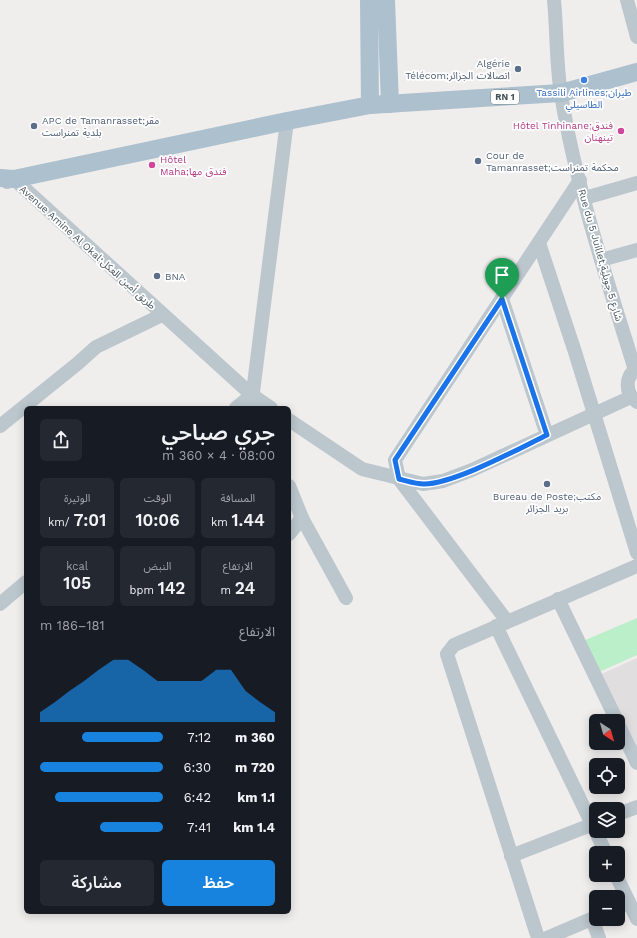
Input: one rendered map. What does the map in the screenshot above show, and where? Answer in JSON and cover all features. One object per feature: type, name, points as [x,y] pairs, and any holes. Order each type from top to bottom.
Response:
[{"type":"main road","points":[[5,180],[370,105],[368,0]]},
{"type":"main road","points":[[386,0],[390,104]]},
{"type":"main road","name":"RN 1","points":[[370,105],[561,93],[637,72]]},
{"type":"street","name":"Rue du 5 Juillet,شارع 5 جويلية","points":[[554,0],[561,93],[580,180],[601,260],[636,369]]},
{"type":"street","points":[[627,0],[637,37]]},
{"type":"street","points":[[254,404],[287,121]]},
{"type":"street","name":"Avenue Amine Al Okal;طريق أمين العكل","points":[[5,180],[162,315],[254,404]]},
{"type":"street","points":[[580,180],[395,460],[399,479],[501,624],[589,813]]},
{"type":"street","points":[[585,198],[637,183]]},
{"type":"street","points":[[538,938],[447,654],[454,645],[637,564],[594,414],[539,243]]},
{"type":"street","points":[[601,260],[637,250]]},
{"type":"street","points":[[502,299],[547,435]]},
{"type":"street","points":[[25,406],[96,347],[162,315]]},
{"type":"street","points":[[291,421],[362,469],[424,484],[443,481],[472,470],[594,414],[634,400],[627,385],[636,369]]},
{"type":"street","points":[[0,426],[24,407]]},
{"type":"street","points":[[291,491],[302,518],[346,598]]},
{"type":"street","points":[[291,532],[302,518]]},
{"type":"street","points":[[0,604],[24,584]]},
{"type":"street","points":[[558,599],[614,714]]},
{"type":"street","points":[[625,738],[637,763]]},
{"type":"street","points":[[625,811],[637,807]]},
{"type":"street","points":[[511,856],[589,826]]},
{"type":"street","points":[[625,906],[637,919]]},
{"type":"street","points":[[546,938],[589,920]]},
{"type":"street","points":[[596,926],[599,938]]},
{"type":"shaded area","points":[[637,658],[637,755],[625,730],[625,714],[618,714],[599,675]]},
{"type":"green space","points":[[637,618],[637,655],[597,673],[583,641]]},
{"type":"place","name":"Algérie Télécom;اتصالات الجزائر","points":[[518,69]]},
{"type":"place","name":"Tassili Airlines;طيران الطاسيلي","points":[[584,80]]},
{"type":"place","name":"APC de Tamanrasset;مقر بلدية تمنراست","points":[[34,126]]},
{"type":"place","name":"Hôtel Tinhinane;فندق تينهنان","points":[[621,131]]},
{"type":"place","name":"Cour de Tamanrasset;محكمة تمنراست","points":[[478,161]]},
{"type":"place","name":"Hôtel Maha;فندق مها","points":[[152,165]]},
{"type":"place","name":"BNA","points":[[157,276]]},
{"type":"place","name":"Bureau de Poste;مكتب بريد الجزائر","points":[[547,484]]},
{"type":"route","points":[[502,299],[547,435],[472,470],[443,481],[424,484],[399,479],[395,460],[502,299]]}]
